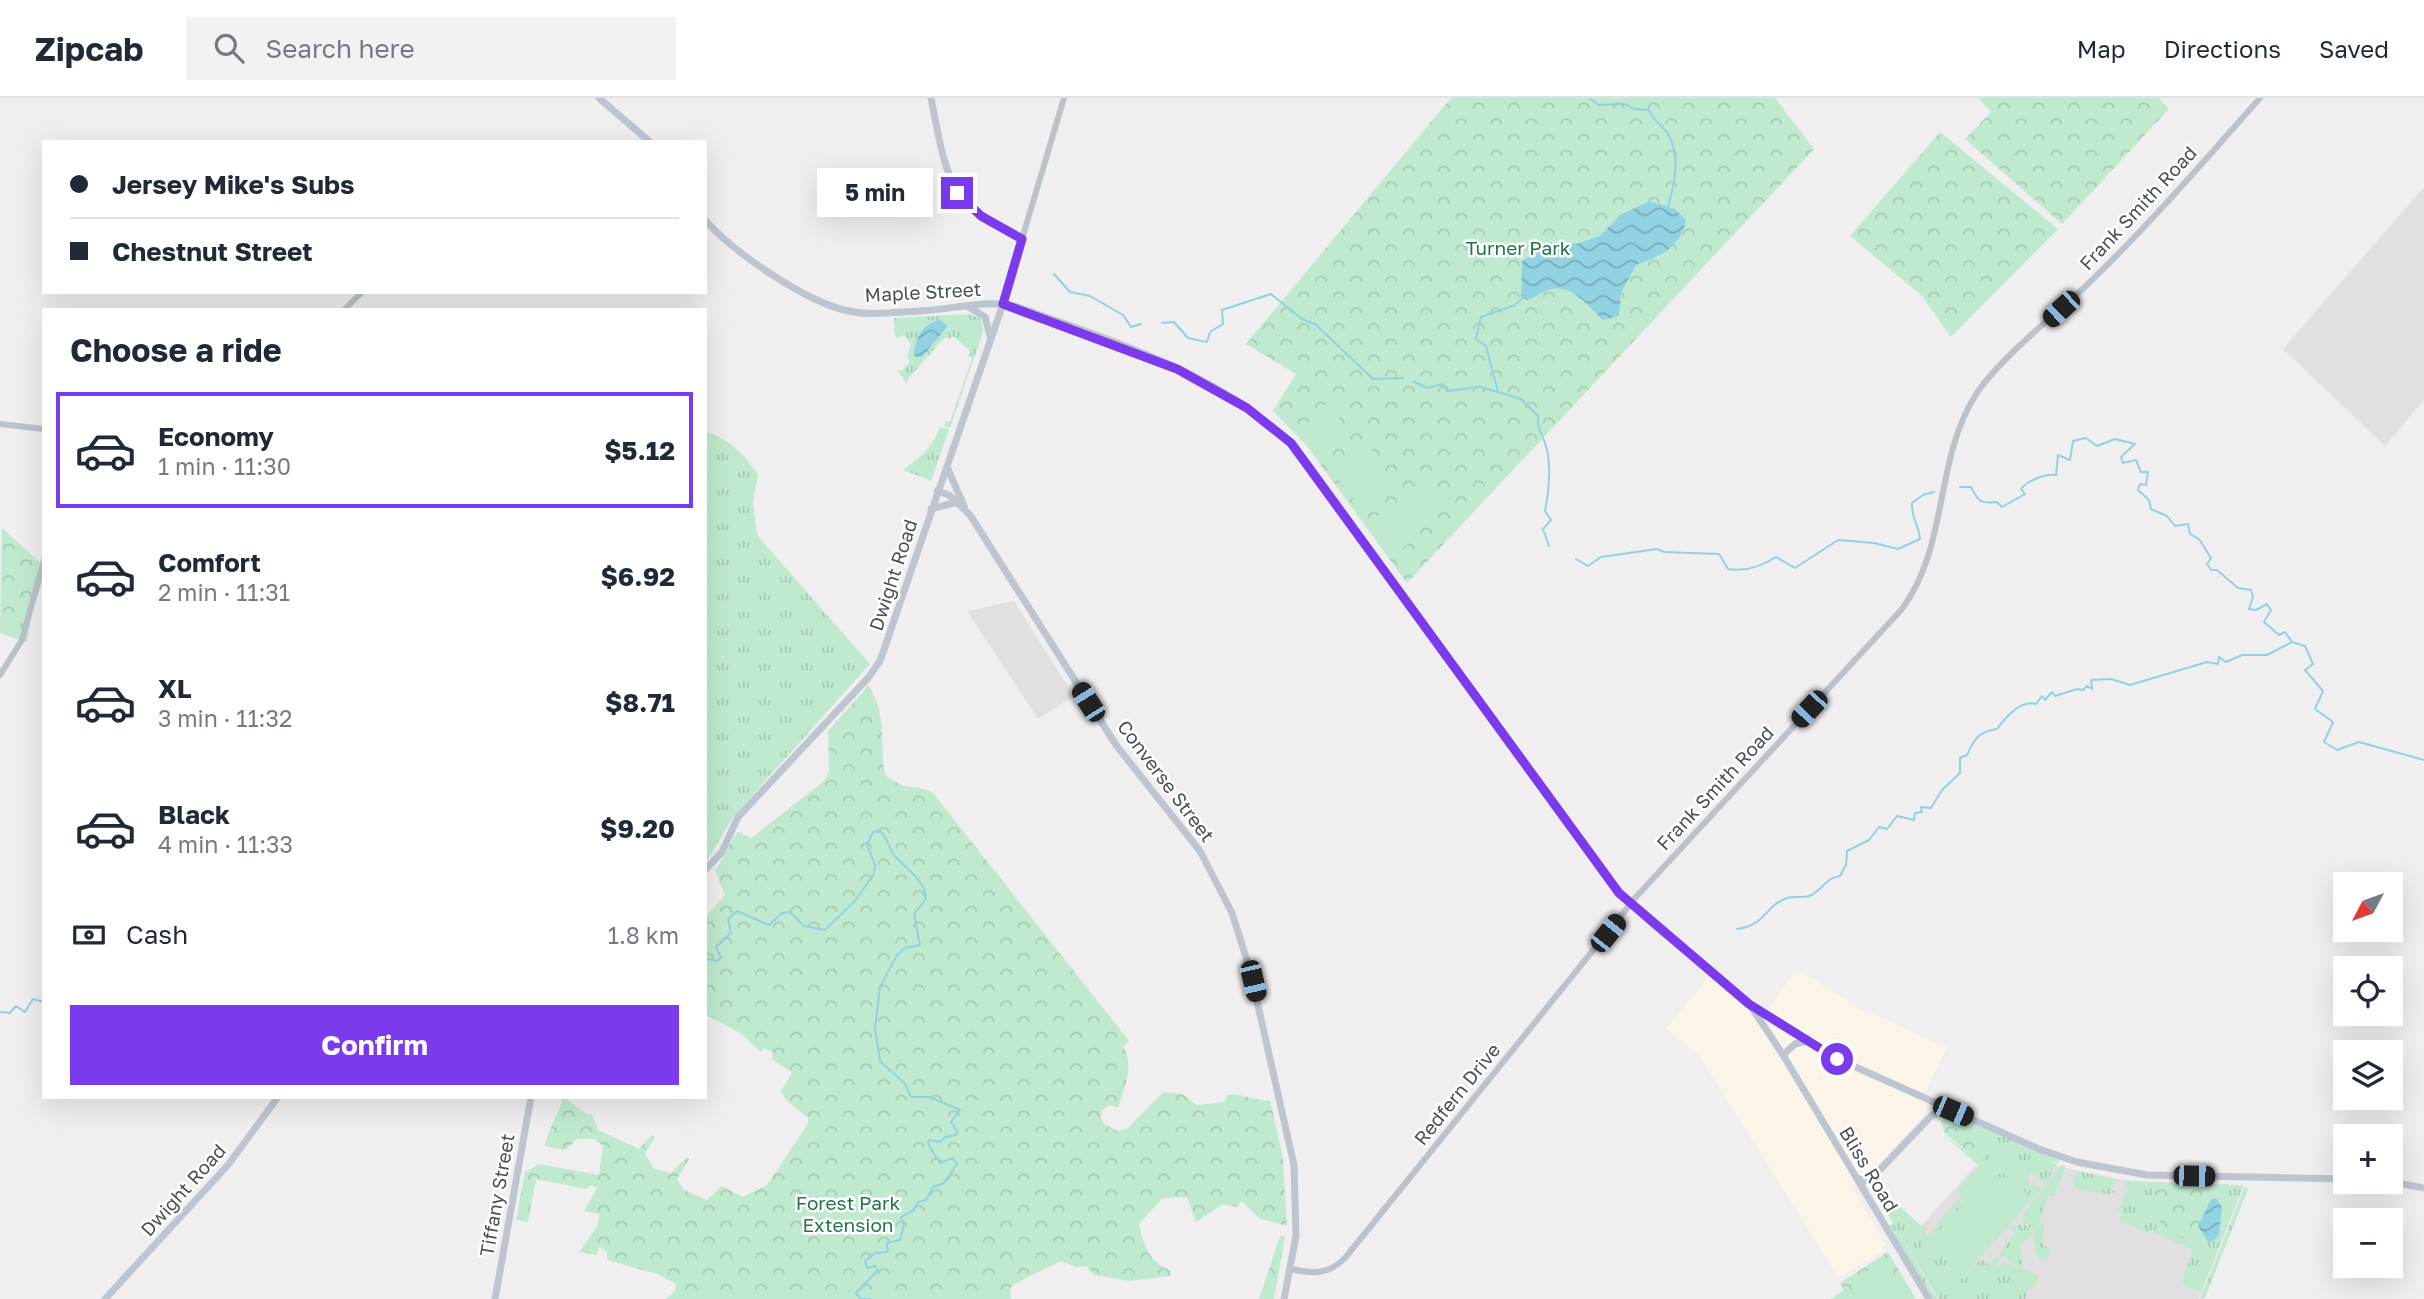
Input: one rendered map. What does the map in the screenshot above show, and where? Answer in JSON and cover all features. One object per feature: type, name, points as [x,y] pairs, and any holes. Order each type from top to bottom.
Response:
[{"type":"main road","points":[[599,98],[648,140]]},
{"type":"main road","points":[[931,98],[945,164],[957,193],[981,216],[1022,239]]},
{"type":"main road","name":"Maple Street","points":[[707,222],[726,242],[764,270],[842,309],[858,312],[920,311],[1003,304]]},
{"type":"main road","name":"Dwight Road","points":[[707,868],[720,855],[738,817],[876,667],[1003,304],[1022,239]]},
{"type":"main road","points":[[1003,304],[1177,369],[1247,408],[1285,438],[1307,463],[1609,880],[1631,904],[1749,1004],[1842,1061],[2052,1154],[2124,1172],[2333,1179]]},
{"type":"main road","points":[[967,306],[985,317],[990,340]]},
{"type":"main road","points":[[946,466],[965,509]]},
{"type":"main road","name":"Converse Street","points":[[937,491],[958,502],[965,509],[1116,745],[1200,851],[1228,904],[1251,970],[1292,1155],[1297,1214],[1291,1269],[1284,1299]]},
{"type":"main road","points":[[931,509],[958,502]]},
{"type":"main road","name":"Bliss Road","points":[[1749,1004],[1783,1055],[1929,1299]]},
{"type":"main road","points":[[1783,1055],[1795,1044],[1806,1041]]},
{"type":"main road","points":[[1924,1122],[1929,1106],[1926,1098]]},
{"type":"main road","name":"Dwight Road","points":[[105,1299],[228,1165],[277,1099]]},
{"type":"main road","name":"Tiffany Street","points":[[495,1299],[531,1099]]},
{"type":"main road","points":[[1856,1178],[1866,1181],[1874,1176],[1924,1122],[1941,1110],[1953,1111]]},
{"type":"main road","points":[[1869,1200],[1874,1176]]},
{"type":"main road","points":[[2403,1184],[2424,1188]]},
{"type":"street","points":[[1022,239],[1064,98]]},
{"type":"street","name":"Frank Smith Road","points":[[1631,904],[1912,595],[1932,550],[1956,435],[1977,392],[2126,246],[2260,98]]},
{"type":"street","points":[[346,308],[360,294]]},
{"type":"street","points":[[0,425],[42,429]]},
{"type":"street","points":[[0,675],[20,645],[42,567]]},
{"type":"street","name":"Redfern Drive","points":[[1291,1269],[1320,1273],[1333,1269],[1345,1258],[1631,904]]},
{"type":"shaded area","points":[[2424,187],[2424,400],[2385,446],[2283,349]]},
{"type":"shaded area","points":[[1014,601],[1074,696],[1038,719],[967,611]]},
{"type":"shaded area","points":[[1797,969],[1859,1008],[1947,1047],[1927,1089],[1925,1114],[1870,1174],[1851,1186],[1886,1245],[1882,1247],[1884,1251],[1838,1277],[1699,1055],[1666,1029],[1709,976],[1757,1019],[1766,1012]]},
{"type":"shaded area","points":[[2040,1159],[2065,1168],[2130,1181],[2244,1185],[2199,1299],[1938,1299],[1908,1249],[1926,1231],[1921,1226],[1976,1165],[1981,1169]]},
{"type":"green space","name":"Turner Park","points":[[1451,98],[1775,98],[1814,149],[1407,583],[1307,446],[1273,411],[1296,374],[1246,344]]},
{"type":"green space","points":[[1978,98],[2159,98],[2169,109],[2062,224],[1965,139],[1991,112]]},
{"type":"green space","points":[[1940,132],[2058,229],[1951,337],[1922,296],[1850,236]]},
{"type":"green space","points":[[970,314],[981,319],[983,332],[950,428],[944,426],[946,421],[950,422],[972,358],[968,356],[971,352],[953,336],[949,339],[945,337],[907,380],[907,384],[897,370],[902,371],[910,361],[907,357],[911,343],[903,335],[898,339],[895,335],[894,318]]},
{"type":"green space","points":[[1329,402],[1337,414],[1340,427],[1337,440],[1328,452],[1303,427]]},
{"type":"green space","points":[[940,427],[949,429],[931,481],[903,470],[929,447]]},
{"type":"green space","points":[[707,432],[729,443],[758,475],[753,501],[757,535],[870,664],[733,817],[707,861]]},
{"type":"green space","points":[[1371,448],[1392,487],[1378,497],[1359,503],[1352,498],[1330,466]]},
{"type":"green space","points":[[1418,481],[1442,511],[1414,536],[1399,515],[1397,503]]},
{"type":"green space","points":[[1389,507],[1414,539],[1395,554],[1369,522]]},
{"type":"green space","points":[[2,528],[42,564],[42,584],[32,610],[27,643],[0,633]]},
{"type":"green space","name":"Forest Park Extension","points":[[868,686],[878,706],[885,775],[899,784],[933,793],[1129,1041],[1123,1047],[1128,1060],[1125,1085],[1118,1108],[1110,1105],[1102,1110],[1101,1118],[1105,1125],[1118,1131],[1128,1128],[1163,1092],[1182,1094],[1197,1105],[1225,1102],[1227,1095],[1233,1094],[1270,1100],[1283,1158],[1287,1226],[1259,1218],[1242,1201],[1237,1207],[1223,1204],[1196,1222],[1187,1197],[1163,1198],[1139,1224],[1148,1252],[1163,1267],[1170,1270],[1171,1276],[1130,1281],[1094,1275],[1086,1266],[1076,1267],[1061,1261],[1014,1284],[1010,1289],[1011,1299],[666,1299],[675,1291],[676,1284],[657,1274],[607,1260],[607,1251],[599,1247],[597,1255],[579,1252],[598,1225],[599,1214],[584,1211],[597,1188],[591,1185],[586,1189],[536,1179],[528,1222],[516,1220],[525,1172],[539,1164],[599,1175],[603,1146],[594,1139],[577,1139],[565,1150],[545,1146],[562,1099],[588,1115],[592,1114],[598,1130],[639,1149],[652,1135],[655,1137],[645,1154],[654,1169],[671,1173],[687,1157],[689,1159],[677,1179],[684,1190],[707,1200],[722,1186],[742,1197],[767,1185],[808,1124],[808,1118],[786,1100],[781,1091],[792,1073],[772,1059],[773,1053],[764,1048],[761,1052],[740,1033],[707,1015],[707,915],[725,895],[715,870],[738,832],[751,838],[823,782],[829,772],[828,731]]},
{"type":"green space","points":[[1943,1114],[1954,1115],[2059,1160],[2059,1163],[2045,1159],[2057,1164],[2045,1184],[2032,1172],[2028,1176],[2029,1182],[2041,1189],[2034,1197],[2030,1194],[2025,1200],[2020,1180],[2010,1173],[1990,1169],[1961,1195],[1957,1190],[1979,1166],[1943,1134],[1981,1162],[1998,1140]]},
{"type":"green space","points":[[1946,1116],[1996,1138],[1998,1143],[1980,1162],[1944,1132],[1941,1121]]},
{"type":"green space","points":[[2061,1165],[2066,1167],[2054,1196],[2048,1196],[2040,1222],[2044,1224],[2043,1244],[2051,1251],[2047,1262],[2039,1259],[2033,1239],[2035,1232],[2024,1223],[2022,1216]]},
{"type":"green space","points":[[1993,1168],[2000,1168],[2012,1172],[2020,1180],[2025,1199],[2030,1194],[2034,1197],[1955,1286],[1951,1283],[1954,1278],[1939,1276],[1928,1269],[1922,1257],[1922,1242],[1976,1178]],"holes":[[[1991,1174],[2015,1181],[2020,1192],[2018,1206],[1976,1256],[1949,1270],[1937,1268],[1927,1258],[1929,1238],[1981,1180]]]},
{"type":"green space","points":[[2077,1171],[2119,1180],[2114,1182],[2111,1189],[2115,1192],[2110,1194],[2077,1190],[2073,1182]]},
{"type":"green space","points":[[1990,1174],[2004,1175],[2014,1181],[2020,1192],[2018,1206],[1976,1256],[1949,1270],[1937,1268],[1927,1258],[1929,1239],[1981,1180]]},
{"type":"green space","points":[[1985,1180],[2015,1207],[1961,1267],[1931,1240]]},
{"type":"green space","points":[[2127,1181],[2160,1183],[2153,1195],[2160,1221],[2182,1238],[2202,1244],[2208,1243],[2198,1227],[2215,1184],[2243,1186],[2201,1292],[2181,1284],[2193,1250],[2150,1230],[2148,1233],[2120,1221],[2123,1213],[2115,1209],[2121,1206],[2128,1188],[2125,1186]]},
{"type":"green space","points":[[2160,1183],[2215,1184],[2198,1227],[2209,1243],[2196,1243],[2179,1237],[2160,1222],[2153,1195]]},
{"type":"green space","points":[[2245,1186],[2248,1189],[2205,1298],[2200,1299]]},
{"type":"green space","points":[[1887,1195],[1926,1230],[1922,1260],[1927,1268],[1955,1278],[1954,1286],[1981,1259],[1989,1265],[1998,1256],[2001,1259],[1996,1265],[1998,1267],[2004,1261],[2039,1276],[2034,1288],[2030,1287],[2025,1299],[1939,1299],[1894,1225],[1937,1299],[1932,1299],[1889,1226],[1893,1223],[1883,1205]]},
{"type":"green space","points":[[2020,1223],[2029,1228],[2032,1235],[2019,1246],[2023,1260],[2020,1267],[1999,1254],[2015,1232],[2011,1228]]},
{"type":"green space","points":[[1280,1236],[1285,1236],[1274,1299],[1259,1299]]},
{"type":"green space","points":[[1888,1252],[1916,1299],[1831,1299],[1844,1290],[1840,1283]]},
{"type":"green space","points":[[1883,1261],[1907,1299],[1849,1299],[1856,1295],[1848,1282]]},
{"type":"water","points":[[1650,201],[1675,209],[1686,220],[1684,229],[1668,250],[1636,265],[1621,293],[1619,316],[1603,320],[1581,298],[1567,290],[1553,289],[1527,300],[1521,296],[1522,261],[1551,242],[1576,244],[1600,236],[1620,215]]},
{"type":"water","points":[[940,320],[948,326],[922,357],[915,357],[915,345],[920,334],[929,325]]},
{"type":"water","points":[[2216,1198],[2222,1207],[2219,1236],[2209,1243],[2198,1226],[2211,1199]]},
{"type":"waterway","points":[[1589,98],[1599,105],[1625,104],[1634,109],[1649,110],[1667,132],[1673,144],[1676,162],[1668,207]]},
{"type":"waterway","points":[[1054,274],[1070,292],[1090,296],[1123,315],[1131,327],[1141,324]]},
{"type":"waterway","points":[[1162,323],[1174,322],[1188,338],[1207,342],[1210,332],[1223,324],[1222,310],[1271,294],[1302,319],[1315,324],[1373,379],[1403,378]]},
{"type":"waterway","points":[[1524,297],[1515,305],[1481,317],[1476,339],[1486,346],[1498,392],[1521,399],[1538,416],[1549,459],[1545,511],[1551,520],[1543,529],[1549,546]]},
{"type":"waterway","points":[[1413,381],[1427,388],[1443,384],[1447,391],[1480,387],[1498,392]]},
{"type":"waterway","points":[[1960,487],[1971,487],[1980,500],[1997,502],[2002,507],[2025,494],[2021,489],[2032,480],[2056,475],[2058,455],[2070,460],[2073,441],[2086,438],[2097,446],[2115,439],[2135,444],[2121,457],[2123,463],[2136,460],[2141,472],[2148,472],[2146,485],[2140,484],[2138,490],[2149,500],[2151,509],[2167,516],[2175,526],[2188,524],[2190,534],[2199,539],[2211,558],[2207,564],[2211,570],[2217,570],[2238,588],[2251,590],[2253,597],[2249,609],[2256,610],[2267,604],[2271,610],[2264,622],[2279,635],[2285,632],[2292,642],[2305,646],[2313,664],[2305,670],[2323,691],[2315,709],[2333,722],[2324,742],[2337,750],[2359,742],[2424,760]]},
{"type":"waterway","points":[[1576,559],[1588,566],[1601,557],[1657,549],[1664,552],[1719,554],[1728,569],[1741,570],[1753,568],[1776,557],[1795,568],[1838,540],[1874,543],[1898,549],[1920,539],[1912,503],[1923,495],[1934,492]]},
{"type":"waterway","points":[[1737,929],[1755,923],[1779,902],[1790,897],[1809,896],[1831,879],[1840,876],[1846,865],[1847,851],[1869,840],[1879,827],[1887,829],[1897,816],[1914,820],[1915,813],[1922,812],[1921,807],[1931,808],[1942,790],[1960,773],[1960,758],[1967,755],[1978,737],[1997,729],[2019,707],[2036,704],[2042,696],[2045,700],[2052,692],[2055,696],[2077,689],[2083,690],[2087,686],[2092,689],[2091,680],[2111,679],[2130,685],[2207,662],[2218,664],[2219,657],[2226,662],[2242,655],[2267,655],[2292,642]]},
{"type":"waterway","points":[[707,958],[717,961],[721,958],[716,947],[731,933],[728,919],[737,911],[769,925],[782,913],[790,912],[804,926],[825,930],[854,902],[874,874],[875,865],[867,845],[873,832],[880,831],[883,834],[894,855],[914,875],[925,892],[926,899],[914,914],[920,945],[905,948],[897,955],[880,987],[875,1028],[880,1061],[905,1084],[911,1097],[930,1097],[960,1110],[951,1122],[957,1131],[956,1135],[945,1137],[940,1142],[929,1140],[928,1144],[940,1163],[953,1158],[957,1164],[944,1183],[933,1187],[926,1200],[918,1202],[914,1210],[901,1217],[904,1225],[900,1240],[887,1243],[888,1252],[875,1253],[865,1261],[867,1268],[875,1266],[878,1270],[856,1293],[861,1299],[871,1299]]},
{"type":"waterway","points":[[0,1012],[10,1013],[16,1006],[25,1012],[33,999],[42,1001]]},
{"type":"route","points":[[957,193],[981,216],[1022,239],[1003,304],[1015,306],[1164,362],[1247,408],[1291,443],[1619,893],[1749,1004],[1837,1059]]}]
